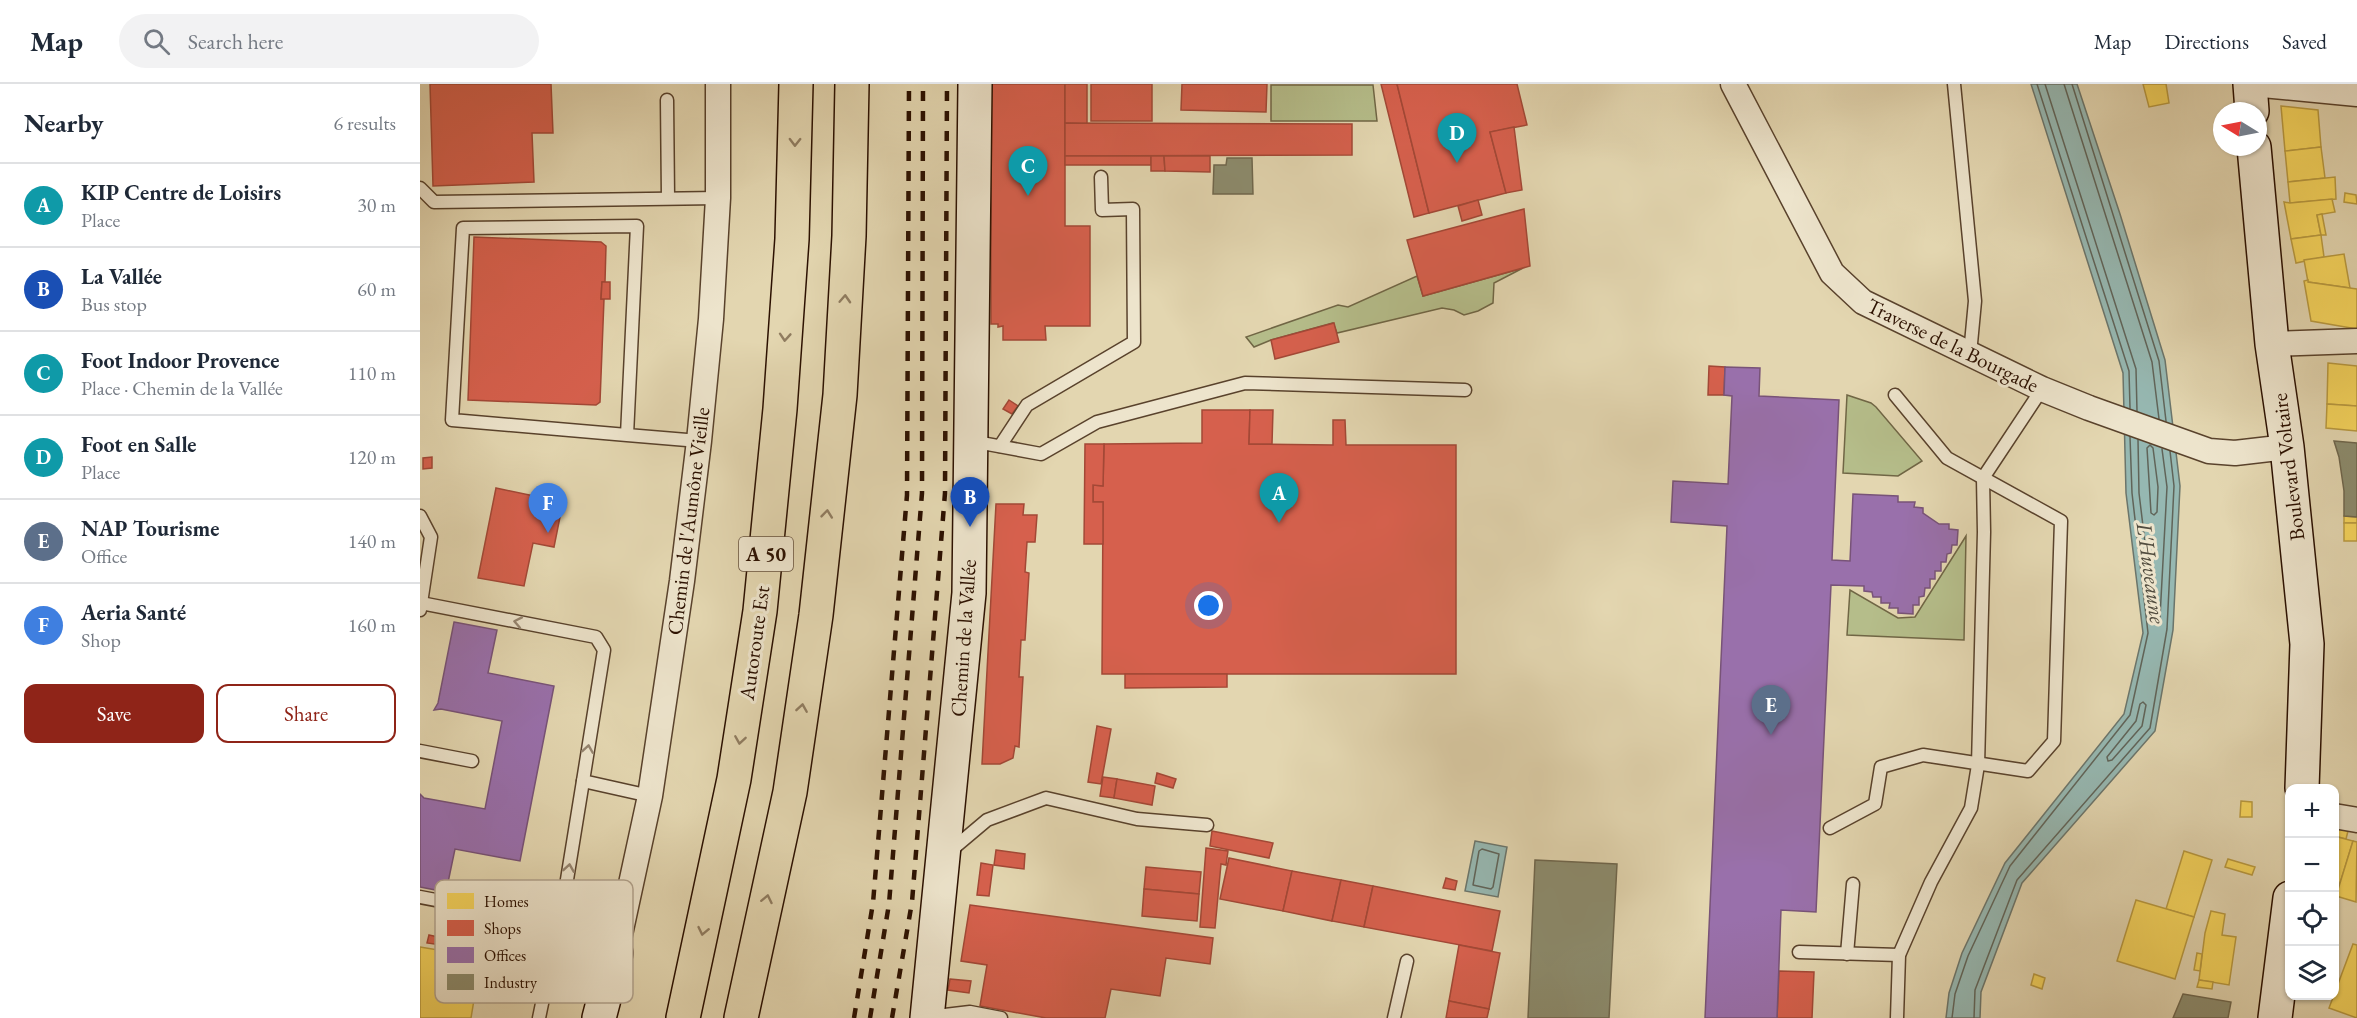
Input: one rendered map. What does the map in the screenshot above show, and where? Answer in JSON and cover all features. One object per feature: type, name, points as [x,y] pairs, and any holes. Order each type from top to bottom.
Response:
[{"type":"highway","name":"Autoroute Est","points":[[683,1018],[734,779],[760,611],[780,410],[791,251],[796,84]]},
{"type":"highway","name":"A 50","points":[[741,1018],[790,792],[816,615],[840,395],[849,236],[852,84]]},
{"type":"street","name":"Chemin de l'Aumône Vieille","points":[[632,880],[650,796],[682,580],[699,441],[711,319],[718,198],[718,84]]},
{"type":"street","name":"Chemin de la Vallée","points":[[928,1015],[985,443],[975,84]]},
{"type":"street","name":"Traverse de la Bourgade","points":[[1733,84],[1832,273],[1863,302],[2042,389],[2209,451],[2235,453],[2287,447]]},
{"type":"street","points":[[2252,102],[2251,84],[2357,94]]},
{"type":"street","name":"Boulevard Voltaire","points":[[2255,156],[2272,344],[2287,447],[2307,644],[2302,784]]},
{"type":"street","points":[[2272,344],[2357,341]]},
{"type":"street","points":[[2339,817],[2357,820]]},
{"type":"street","points":[[2275,1018],[2285,932]]},
{"type":"street","points":[[599,1018],[603,1003]]},
{"type":"lane","points":[[1954,84],[1975,301],[1970,354]]},
{"type":"lane","points":[[667,100],[668,198]]},
{"type":"lane","points":[[985,443],[1027,405],[1134,342],[1133,208],[1102,210],[1101,177]]},
{"type":"lane","points":[[420,188],[434,202],[718,198]]},
{"type":"lane","points":[[627,435],[637,226],[463,228],[452,420],[627,435],[699,441]]},
{"type":"lane","points":[[985,443],[1041,454],[1096,422],[1245,383],[1465,390]]},
{"type":"lane","points":[[1896,1018],[1899,955],[1931,882],[1971,808],[1978,765],[1984,532],[1983,478],[2042,389]]},
{"type":"lane","points":[[1830,828],[1875,804],[1881,766],[1923,755],[2028,771],[2054,741],[2061,521],[1947,458],[1895,395]]},
{"type":"lane","points":[[420,516],[431,537],[421,607],[596,637],[604,650],[567,880]]},
{"type":"lane","points":[[420,751],[472,761]]},
{"type":"lane","points":[[583,781],[650,796]]},
{"type":"lane","points":[[944,856],[987,820],[1046,798],[1137,819],[1207,825]]},
{"type":"lane","points":[[1847,954],[1853,884]]},
{"type":"lane","points":[[420,897],[435,900]]},
{"type":"lane","points":[[1799,952],[1899,955]]},
{"type":"lane","points":[[1394,1018],[1407,961]]},
{"type":"lane","points":[[539,1018],[542,1003]]},
{"type":"lane","points":[[928,1015],[970,1012],[1001,1018]]},
{"type":"green space","points":[[1271,85],[1373,85],[1377,121],[1271,121]]},
{"type":"green space","points":[[1523,268],[1494,283],[1493,303],[1464,315],[1442,308],[1337,333],[1333,323],[1254,347],[1246,337],[1338,305],[1348,307],[1417,276],[1423,296]]},
{"type":"green space","points":[[1847,395],[1876,407],[1922,461],[1898,476],[1843,473]]},
{"type":"green space","points":[[1966,536],[1964,640],[1847,635],[1850,590],[1898,618],[1915,617]]},
{"type":"water","name":"L'Huveaune","points":[[2031,84],[2077,84],[2165,360],[2180,486],[2173,630],[2155,731],[2022,883],[1981,992],[1980,1018],[1946,1018],[1949,993],[1962,953],[2005,863],[2124,714],[2143,633],[2126,493],[2123,373]]},
{"type":"water","points":[[1475,841],[1507,847],[1498,897],[1465,891]]},
{"type":"building: Homes","points":[[2143,84],[2166,84],[2169,103],[2149,107]]},
{"type":"building: Homes","points":[[2281,106],[2318,110],[2321,147],[2285,151]]},
{"type":"building: Homes","points":[[2321,147],[2325,178],[2288,182],[2285,151]]},
{"type":"building: Homes","points":[[2335,177],[2336,199],[2290,203],[2288,182]]},
{"type":"building: Homes","points":[[2345,193],[2356,195],[2357,204],[2344,202]]},
{"type":"building: Homes","points":[[2332,199],[2335,212],[2317,215],[2321,235],[2291,239],[2284,202]]},
{"type":"building: Homes","points":[[2322,214],[2326,235],[2321,235],[2317,215]]},
{"type":"building: Homes","points":[[2321,235],[2324,257],[2296,263],[2291,239]]},
{"type":"building: Homes","points":[[2344,254],[2350,288],[2308,282],[2304,260]]},
{"type":"building: Homes","points":[[2308,280],[2308,282],[2357,289],[2357,329],[2311,321],[2304,281]]},
{"type":"building: Homes","points":[[2328,363],[2357,366],[2357,406],[2327,404]]},
{"type":"building: Homes","points":[[2327,404],[2357,406],[2357,431],[2326,428]]},
{"type":"building: Homes","points":[[2344,516],[2357,517],[2357,523],[2344,523]]},
{"type":"building: Homes","points":[[2344,523],[2357,523],[2357,541],[2344,541]]},
{"type":"building: Homes","points":[[2241,801],[2252,802],[2252,817],[2240,817]]},
{"type":"building: Homes","points":[[2339,828],[2348,831],[2346,839],[2339,837]]},
{"type":"building: Homes","points":[[2339,837],[2353,841],[2339,887]]},
{"type":"building: Homes","points":[[2353,841],[2357,842],[2356,902],[2339,897],[2339,886]]},
{"type":"building: Homes","points":[[2184,851],[2212,860],[2194,917],[2166,909]]},
{"type":"building: Homes","points":[[2228,859],[2255,867],[2252,875],[2225,867]]},
{"type":"building: Homes","points":[[2136,900],[2194,917],[2175,979],[2117,961]]},
{"type":"building: Homes","points":[[2211,911],[2225,914],[2222,935],[2236,937],[2229,985],[2199,980],[2205,933]]},
{"type":"building: Homes","points":[[2353,944],[2357,945],[2357,1018],[2329,1008],[2332,1000],[2339,1000],[2339,981]]},
{"type":"building: Homes","points":[[420,947],[435,949],[435,1003],[473,1003],[471,1018],[420,1018]]},
{"type":"building: Homes","points":[[2197,953],[2202,954],[2200,971],[2194,970]]},
{"type":"building: Homes","points":[[2034,974],[2045,978],[2042,989],[2031,985]]},
{"type":"building: Homes","points":[[2199,980],[2213,982],[2212,989],[2197,987]]},
{"type":"building: Shops","points":[[430,84],[551,84],[553,133],[532,133],[534,182],[433,186]]},
{"type":"building: Shops","points":[[991,84],[1065,84],[1065,226],[1090,226],[1090,326],[1045,326],[1046,340],[1003,340],[1003,326],[998,327],[998,324],[991,324]]},
{"type":"building: Shops","points":[[1065,84],[1087,84],[1087,124],[1065,123]]},
{"type":"building: Shops","points":[[1091,84],[1152,84],[1152,121],[1091,121]]},
{"type":"building: Shops","points":[[1182,84],[1267,84],[1266,112],[1181,110]]},
{"type":"building: Shops","points":[[1381,84],[1397,84],[1429,213],[1414,217]]},
{"type":"building: Shops","points":[[1397,84],[1517,84],[1527,125],[1490,132],[1506,193],[1429,213]]},
{"type":"building: Shops","points":[[1065,123],[1352,124],[1352,155],[1065,156]]},
{"type":"building: Shops","points":[[1514,127],[1522,190],[1506,193],[1490,132]]},
{"type":"building: Shops","points":[[1065,156],[1151,156],[1151,165],[1065,165]]},
{"type":"building: Shops","points":[[1151,156],[1164,156],[1165,171],[1151,171]]},
{"type":"building: Shops","points":[[1164,156],[1210,156],[1210,172],[1165,171]]},
{"type":"building: Shops","points":[[1478,200],[1482,215],[1462,221],[1458,206]]},
{"type":"building: Shops","points":[[1524,209],[1530,266],[1423,296],[1407,240]]},
{"type":"building: Shops","points":[[474,237],[601,242],[606,246],[605,282],[602,282],[601,299],[604,299],[600,402],[596,405],[468,400]]},
{"type":"building: Shops","points":[[602,282],[610,282],[610,299],[601,299]]},
{"type":"building: Shops","points":[[1334,323],[1339,342],[1275,359],[1271,340]]},
{"type":"building: Shops","points":[[1709,366],[1725,367],[1724,395],[1708,395]]},
{"type":"building: Shops","points":[[1009,400],[1018,406],[1012,414],[1003,409]]},
{"type":"building: Shops","points":[[1202,410],[1250,410],[1249,444],[1333,445],[1333,420],[1345,420],[1346,445],[1456,445],[1456,674],[1102,674],[1103,502],[1093,502],[1093,485],[1103,486],[1104,444],[1202,443]]},
{"type":"building: Shops","points":[[1250,410],[1273,410],[1272,444],[1249,444]]},
{"type":"building: Shops","points":[[1085,444],[1104,444],[1103,486],[1093,485],[1093,502],[1103,502],[1103,544],[1084,544]]},
{"type":"building: Shops","points":[[432,457],[432,468],[423,469],[423,458]]},
{"type":"building: Shops","points":[[496,488],[563,502],[554,547],[533,543],[524,586],[478,578]]},
{"type":"building: Shops","points":[[996,504],[1024,504],[1023,515],[1037,515],[1035,542],[1027,542],[1025,572],[1029,573],[1025,640],[1021,640],[1019,677],[1023,677],[1019,747],[1015,746],[1013,758],[1000,764],[982,764]]},
{"type":"building: Shops","points":[[1125,674],[1227,674],[1227,687],[1125,688]]},
{"type":"building: Shops","points":[[1097,726],[1111,729],[1101,784],[1088,782]]},
{"type":"building: Shops","points":[[1157,773],[1176,779],[1173,788],[1155,783]]},
{"type":"building: Shops","points":[[1103,777],[1117,779],[1114,798],[1100,796]]},
{"type":"building: Shops","points":[[1117,779],[1155,786],[1152,805],[1114,798]]},
{"type":"building: Shops","points":[[1212,831],[1273,843],[1269,858],[1210,846]]},
{"type":"building: Shops","points":[[1206,848],[1228,851],[1226,865],[1221,864],[1215,928],[1200,927]]},
{"type":"building: Shops","points":[[996,850],[1025,854],[1024,869],[994,865]]},
{"type":"building: Shops","points":[[1229,858],[1292,871],[1283,911],[1220,899]]},
{"type":"building: Shops","points":[[981,863],[993,865],[989,896],[977,895]]},
{"type":"building: Shops","points":[[1146,867],[1201,872],[1199,894],[1144,889]]},
{"type":"building: Shops","points":[[1292,871],[1341,880],[1332,921],[1283,911]]},
{"type":"building: Shops","points":[[1446,878],[1457,881],[1455,890],[1443,888]]},
{"type":"building: Shops","points":[[1341,880],[1373,886],[1364,927],[1332,921]]},
{"type":"building: Shops","points":[[1373,886],[1500,911],[1492,951],[1364,927]]},
{"type":"building: Shops","points":[[1144,889],[1199,894],[1197,921],[1142,916]]},
{"type":"building: Shops","points":[[970,905],[1213,938],[1210,964],[1166,958],[1160,996],[1111,989],[1105,1018],[1046,1018],[980,1006],[987,965],[961,961]]},
{"type":"building: Shops","points":[[429,935],[435,936],[435,944],[427,943]]},
{"type":"building: Shops","points":[[1459,945],[1500,953],[1489,1009],[1449,1001]]},
{"type":"building: Shops","points":[[1779,971],[1814,972],[1812,1018],[1777,1018]]},
{"type":"building: Shops","points":[[950,979],[971,981],[969,993],[948,990]]},
{"type":"building: Shops","points":[[1449,1001],[1489,1009],[1487,1018],[1446,1018]]},
{"type":"building: Offices","points":[[1725,367],[1760,368],[1759,396],[1839,400],[1832,560],[1850,561],[1853,494],[1898,496],[1898,502],[1915,502],[1914,507],[1923,508],[1923,513],[1939,524],[1949,524],[1949,529],[1958,530],[1957,545],[1952,545],[1946,562],[1941,562],[1941,571],[1935,571],[1935,579],[1930,579],[1930,588],[1925,588],[1924,596],[1919,597],[1919,605],[1913,605],[1913,614],[1898,613],[1898,608],[1889,608],[1890,603],[1881,603],[1881,597],[1873,597],[1872,592],[1864,591],[1864,586],[1831,585],[1816,912],[1781,910],[1777,1018],[1705,1018],[1727,526],[1671,522],[1673,481],[1728,484],[1732,396],[1724,395]]},
{"type":"building: Offices","points":[[454,622],[497,630],[488,673],[554,686],[520,861],[455,849],[449,880],[435,880],[435,890],[420,887],[420,794],[424,798],[485,809],[502,721],[441,709],[434,710],[438,703]]},
{"type":"building: Industry","points":[[1227,158],[1252,158],[1253,194],[1213,194],[1214,165],[1226,165]]},
{"type":"building: Industry","points":[[2334,441],[2357,443],[2357,517],[2344,516],[2344,491]]},
{"type":"building: Industry","points":[[1535,860],[1617,864],[1609,1018],[1528,1018]]},
{"type":"building: Industry","points":[[2183,994],[2231,1002],[2228,1018],[2173,1018]]},
{"type":"railway","points":[[854,1018],[873,903],[907,495],[909,84]]},
{"type":"railway","points":[[870,1018],[889,904],[922,493],[923,84]]},
{"type":"railway","points":[[892,1018],[912,902],[945,493],[947,84]]},
{"type":"place","name":"Foot en Salle","points":[[1457,163]]},
{"type":"place","name":"Foot Indoor Provence","points":[[1028,196]]},
{"type":"place","name":"KIP Centre de Loisirs","points":[[1279,523]]},
{"type":"place","name":"La Vallée","points":[[970,527]]},
{"type":"place","name":"Aeria Santé","points":[[548,533]]},
{"type":"place","name":"NAP Tourisme","points":[[1771,735]]}]
